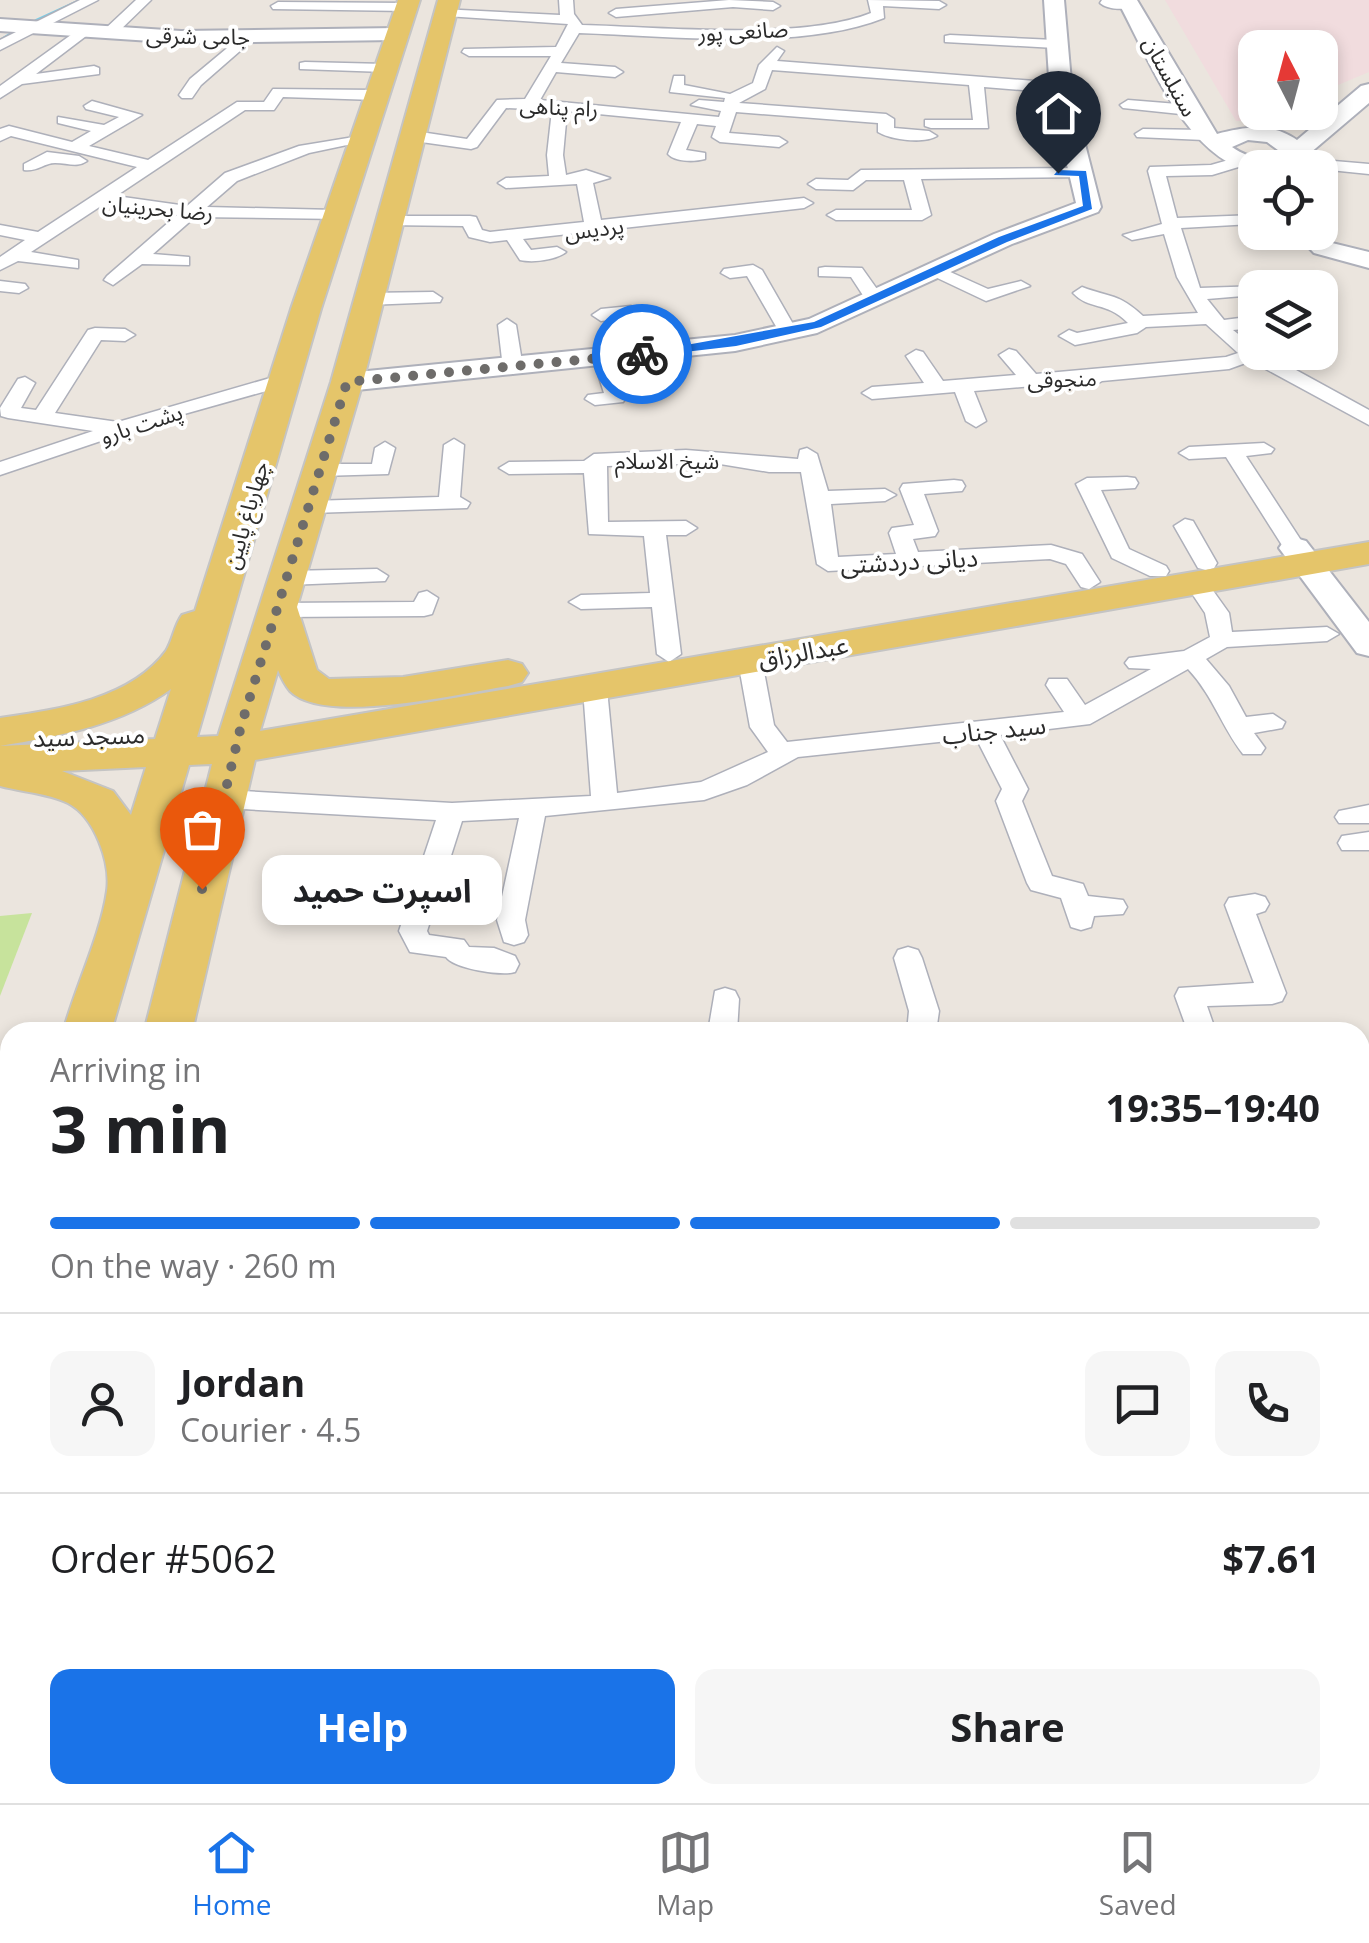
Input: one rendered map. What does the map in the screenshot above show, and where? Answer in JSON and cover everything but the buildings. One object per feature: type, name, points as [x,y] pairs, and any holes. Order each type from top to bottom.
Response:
[{"type":"main road","points":[[170,1022],[239,738],[351,368],[447,6]]},
{"type":"main road","name":"چهارباغ پایین","points":[[90,1022],[335,215],[404,13]]},
{"type":"main road","points":[[361,135],[414,134]]},
{"type":"main road","points":[[288,367],[326,349],[351,368]]},
{"type":"main road","points":[[0,735],[83,716],[156,682],[184,656],[220,549],[245,518]]},
{"type":"main road","name":"عبدالرزاق","points":[[1301,556],[1369,535]]},
{"type":"main road","name":"عبدالرزاق","points":[[239,738],[318,736],[750,661],[1201,573],[1301,556],[1369,553]]},
{"type":"main road","name":"عبدالرزاق","points":[[239,738],[669,654],[1158,571],[1201,573]]},
{"type":"main road","points":[[284,594],[296,669],[306,684],[334,694],[372,694],[546,666],[629,661]]},
{"type":"main road","name":"مسجد سید","points":[[0,735],[175,742]]},
{"type":"main road","points":[[216,842],[276,762],[318,736]]},
{"type":"main road","points":[[175,742],[239,738]]},
{"type":"main road","name":"مسجد سید","points":[[0,760],[175,742]]},
{"type":"main road","points":[[0,774],[62,784],[96,799],[114,818],[120,832],[129,888]]},
{"type":"main road","points":[[109,957],[124,946],[165,941],[176,946],[185,959]]},
{"type":"street","points":[[2,32],[55,0]]},
{"type":"street","points":[[33,28],[91,0]]},
{"type":"street","points":[[110,32],[144,0]]},
{"type":"street","points":[[530,104],[562,51],[573,24],[567,15],[566,0]]},
{"type":"street","points":[[351,368],[514,368],[736,342],[817,325],[1003,240],[1088,207],[1083,173],[1061,124],[1054,0]]},
{"type":"street","points":[[861,1],[939,5]]},
{"type":"street","name":"صانعی پور","points":[[447,6],[492,6],[646,35],[866,22],[879,15],[881,1]]},
{"type":"street","name":"سنبلستان","points":[[1128,2],[1190,110],[1234,152]]},
{"type":"street","name":"سنبلستان","points":[[1128,2],[1221,126],[1234,152]]},
{"type":"street","points":[[722,33],[732,3]]},
{"type":"street","points":[[616,13],[669,4],[772,6]]},
{"type":"street","points":[[278,6],[404,13]]},
{"type":"street","name":"جامی شرقی","points":[[2,32],[33,28],[248,37],[404,13]]},
{"type":"street","points":[[727,116],[760,86],[766,65],[793,28]]},
{"type":"street","points":[[8,87],[87,30]]},
{"type":"street","points":[[482,36],[470,52],[520,48],[562,51]]},
{"type":"street","points":[[187,95],[195,82],[248,37]]},
{"type":"street","points":[[950,39],[1055,44]]},
{"type":"street","points":[[911,58],[910,77],[916,99]]},
{"type":"street","points":[[766,65],[856,68],[886,75],[1060,88]]},
{"type":"street","points":[[305,66],[380,82]]},
{"type":"street","points":[[553,67],[615,72]]},
{"type":"street","points":[[8,87],[94,71]]},
{"type":"street","points":[[884,95],[886,75]]},
{"type":"street","points":[[727,116],[801,114],[886,119],[886,132],[976,128],[982,124],[976,81]]},
{"type":"street","points":[[98,198],[148,165],[188,148],[242,105],[268,107],[278,92],[380,82]]},
{"type":"street","points":[[700,147],[676,154],[683,138],[686,99],[779,142]]},
{"type":"street","name":"رام پناهی","points":[[414,134],[471,144],[502,103],[530,104],[564,116],[686,99],[727,116]]},
{"type":"street","points":[[1299,150],[1364,103]]},
{"type":"street","points":[[1128,105],[1190,110]]},
{"type":"street","points":[[74,148],[134,115],[92,106]]},
{"type":"street","points":[[801,114],[800,126],[831,128]]},
{"type":"street","points":[[558,175],[564,116]]},
{"type":"street","points":[[727,116],[759,121]]},
{"type":"street","points":[[64,120],[106,130]]},
{"type":"street","points":[[0,136],[9,131],[148,165]]},
{"type":"street","points":[[1143,134],[1234,152]]},
{"type":"street","points":[[140,259],[231,177],[305,149],[361,135]]},
{"type":"street","points":[[1240,150],[1277,138],[1286,150]]},
{"type":"street","points":[[1234,152],[1212,170],[1156,171],[1194,294],[1214,323],[1238,345]]},
{"type":"street","points":[[30,167],[47,157],[75,163],[94,153]]},
{"type":"street","points":[[816,184],[853,185],[861,174],[986,167],[1016,173],[1083,173]]},
{"type":"street","points":[[527,170],[591,177],[584,192],[595,228]]},
{"type":"street","points":[[1338,170],[1365,173]]},
{"type":"street","points":[[1016,173],[1021,194]]},
{"type":"street","points":[[836,214],[922,215],[911,174]]},
{"type":"street","points":[[506,184],[558,175]]},
{"type":"street","name":"رضا بحرینیان","points":[[8,260],[98,198],[193,212],[335,215]]},
{"type":"street","name":"پردیس","points":[[391,222],[470,221],[474,233],[513,236],[595,228],[669,210],[804,203]]},
{"type":"street","points":[[534,234],[532,228],[546,226],[540,212]]},
{"type":"street","points":[[1132,235],[1173,225],[1238,220]]},
{"type":"street","points":[[0,230],[40,238]]},
{"type":"street","points":[[513,236],[526,256],[557,252]]},
{"type":"street","points":[[1331,250],[1369,260]]},
{"type":"street","points":[[8,260],[72,264]]},
{"type":"street","points":[[113,280],[129,262],[182,261]]},
{"type":"street","points":[[730,272],[753,270],[788,331]]},
{"type":"street","points":[[938,271],[986,295],[1021,286]]},
{"type":"street","points":[[825,272],[856,272],[874,299]]},
{"type":"street","points":[[1194,294],[1238,291]]},
{"type":"street","points":[[1082,293],[1090,299],[1116,300],[1138,322],[1238,322]]},
{"type":"street","points":[[368,299],[432,298]]},
{"type":"street","points":[[601,315],[631,312],[651,352]]},
{"type":"street","points":[[1069,336],[1075,339],[1137,327],[1138,322]]},
{"type":"street","points":[[507,325],[514,368]]},
{"type":"street","points":[[42,418],[96,334],[125,335]]},
{"type":"street","points":[[916,356],[937,387]]},
{"type":"street","points":[[595,399],[616,398],[603,358]]},
{"type":"street","name":"منجوقی","points":[[887,396],[989,373],[1030,379],[1080,376],[1093,380],[1093,376],[1238,359]]},
{"type":"street","name":"پشت بارو","points":[[0,470],[288,367]]},
{"type":"street","points":[[1278,370],[1365,414]]},
{"type":"street","points":[[976,421],[989,373]]},
{"type":"street","points":[[26,383],[8,412],[120,429]]},
{"type":"street","points":[[310,507],[454,503],[454,446]]},
{"type":"street","points":[[321,470],[380,470],[385,448]]},
{"type":"street","points":[[1232,450],[1301,556],[1369,645]]},
{"type":"street","points":[[1190,453],[1264,450]]},
{"type":"street","name":"شیخ الاسلام","points":[[654,530],[597,529],[594,460],[760,459],[769,466],[808,460]]},
{"type":"street","name":"دیانی دردشتی","points":[[808,460],[819,498],[828,564],[957,561],[1051,552],[1074,559],[1089,582]]},
{"type":"street","points":[[509,468],[596,467]]},
{"type":"street","points":[[1127,483],[1087,484],[1120,553],[1158,571]]},
{"type":"street","points":[[910,560],[900,533],[927,531],[911,489],[954,486]]},
{"type":"street","points":[[819,498],[884,495]]},
{"type":"street","points":[[1185,526],[1217,613],[1222,640],[1327,634]]},
{"type":"street","points":[[669,654],[654,530],[686,528]]},
{"type":"street","points":[[284,594],[378,576]]},
{"type":"street","points":[[284,594],[424,609],[428,598]]},
{"type":"street","points":[[581,602],[663,600]]},
{"type":"street","name":"سید جناب","points":[[605,804],[691,792],[738,779],[783,754],[827,745],[1081,718],[1222,640]]},
{"type":"street","points":[[1137,663],[1191,658],[1221,693],[1235,727],[1252,748]]},
{"type":"street","points":[[750,661],[762,726],[783,754]]},
{"type":"street","points":[[1058,684],[1081,718]]},
{"type":"street","points":[[244,800],[452,812],[605,804],[596,689]]},
{"type":"street","points":[[1235,727],[1273,722]]},
{"type":"street","points":[[985,730],[1015,789],[1009,802],[1040,883],[1073,891],[1079,912],[1113,906]]},
{"type":"street","points":[[514,934],[512,920],[534,808]]},
{"type":"street","points":[[452,812],[413,931],[420,946],[454,946],[462,957],[494,959],[506,964]]},
{"type":"street","points":[[1198,1022],[1189,996],[1272,994],[1238,905],[1255,904]]},
{"type":"street","points":[[908,958],[924,1011],[923,1022]]},
{"type":"street","points":[[723,1022],[726,998]]},
{"type":"shaded area","points":[[1165,0],[1369,0],[1369,72],[1338,85],[1338,30],[1238,30],[1236,121]]},
{"type":"green space","points":[[32,913],[0,996],[0,916]]},
{"type":"waterway","points":[[36,21],[82,0]]},
{"type":"waterway","points":[[0,41],[13,33]]},
{"type":"way so far","points":[[202,889],[241,726],[280,610],[347,382],[642,354]]},
{"type":"place","name":"اسپرت حمید","points":[[202,889]]},
{"type":"route","points":[[642,354],[736,342],[817,325],[1003,240],[1088,207],[1083,173],[1058,173]]}]
